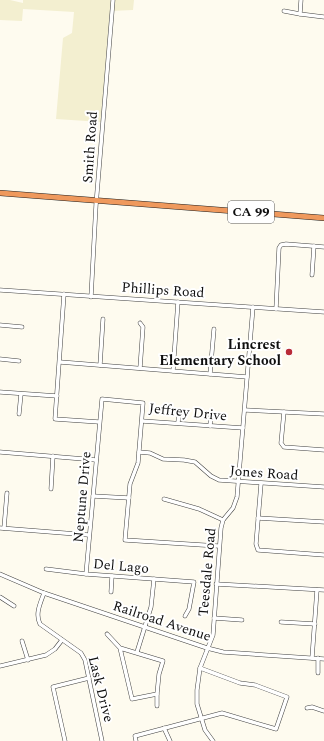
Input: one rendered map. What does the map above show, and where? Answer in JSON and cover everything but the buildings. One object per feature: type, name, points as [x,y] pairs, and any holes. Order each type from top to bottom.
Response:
[{"type":"highway","name":"CA 99","points":[[0,193],[324,218]]},
{"type":"street","name":"Smith Road","points":[[91,296],[113,0]]},
{"type":"street","points":[[300,14],[301,0]]},
{"type":"street","points":[[284,11],[324,17]]},
{"type":"street","points":[[276,309],[279,248],[281,245],[286,244],[324,247]]},
{"type":"street","points":[[312,275],[314,246]]},
{"type":"street","name":"Phillips Road","points":[[0,290],[324,312]]},
{"type":"street","points":[[64,294],[56,419],[100,422]]},
{"type":"street","points":[[173,371],[178,302]]},
{"type":"street","name":"Teesdale Road","points":[[213,741],[206,730],[197,704],[197,690],[200,668],[213,635],[218,546],[221,528],[223,520],[234,508],[237,497],[253,307]]},
{"type":"street","points":[[100,365],[103,320]]},
{"type":"street","points":[[140,323],[143,327],[140,368]]},
{"type":"street","points":[[0,325],[22,327]]},
{"type":"street","points":[[210,374],[214,329]]},
{"type":"street","points":[[0,359],[19,361]]},
{"type":"street","points":[[60,362],[248,377]]},
{"type":"street","points":[[0,392],[57,396]]},
{"type":"street","points":[[19,414],[21,394]]},
{"type":"street","name":"Jeffrey Drive","points":[[100,422],[102,399],[143,403],[142,421],[243,428]]},
{"type":"street","points":[[245,410],[324,414]]},
{"type":"street","points":[[178,423],[179,411]]},
{"type":"street","points":[[210,426],[211,412]]},
{"type":"street","points":[[284,412],[281,443],[284,447],[324,450]]},
{"type":"street","points":[[142,421],[138,463],[130,484],[125,540],[218,546]]},
{"type":"street","name":"Neptune Drive","points":[[86,574],[100,422]]},
{"type":"street","points":[[0,452],[96,460]]},
{"type":"street","name":"Jones Road","points":[[139,452],[150,453],[163,459],[195,462],[211,476],[219,480],[239,483],[324,487]]},
{"type":"street","points":[[51,489],[53,456]]},
{"type":"street","points":[[261,484],[256,544],[258,550],[324,555]]},
{"type":"street","points":[[7,493],[2,528],[89,534]]},
{"type":"street","points":[[93,496],[129,498]]},
{"type":"street","points":[[164,499],[199,509],[223,520]]},
{"type":"street","points":[[258,518],[324,522]]},
{"type":"street","name":"Del Lago","points":[[46,569],[86,574],[194,582],[189,609],[185,616]]},
{"type":"street","name":"Railroad Avenue","points":[[0,574],[44,593],[207,648],[224,652],[324,659]]},
{"type":"street","points":[[111,592],[112,576]]},
{"type":"street","points":[[137,652],[151,608],[154,579]]},
{"type":"street","points":[[216,584],[324,590]]},
{"type":"street","points":[[312,658],[318,590]]},
{"type":"street","name":"Lask Drive","points":[[44,593],[38,611],[38,620],[40,624],[81,653],[85,660],[102,741]]},
{"type":"street","points":[[0,598],[14,606]]},
{"type":"street","points":[[214,618],[242,620]]},
{"type":"street","points":[[281,622],[315,624]]},
{"type":"street","points":[[106,634],[120,648],[163,661],[159,674],[156,694],[157,706]]},
{"type":"street","points":[[22,640],[28,660]]},
{"type":"street","points":[[0,666],[46,655],[55,649],[62,640]]},
{"type":"street","points":[[120,648],[132,699],[156,694]]},
{"type":"street","points":[[318,658],[318,673]]},
{"type":"street","points":[[136,741],[135,736],[222,713],[276,729],[287,697],[255,685],[240,683],[200,668]]},
{"type":"street","points":[[65,741],[52,687],[88,678]]},
{"type":"street","points":[[306,708],[324,711]]},
{"type":"street","points":[[164,728],[170,741]]},
{"type":"shaded area","points":[[0,0],[10,0],[23,3],[23,0],[134,0],[133,10],[110,11],[101,122],[56,119],[63,38],[72,33],[74,12],[23,9],[22,21],[0,20]]},
{"type":"place","name":"Lincrest Elementary School","points":[[289,352]]}]
